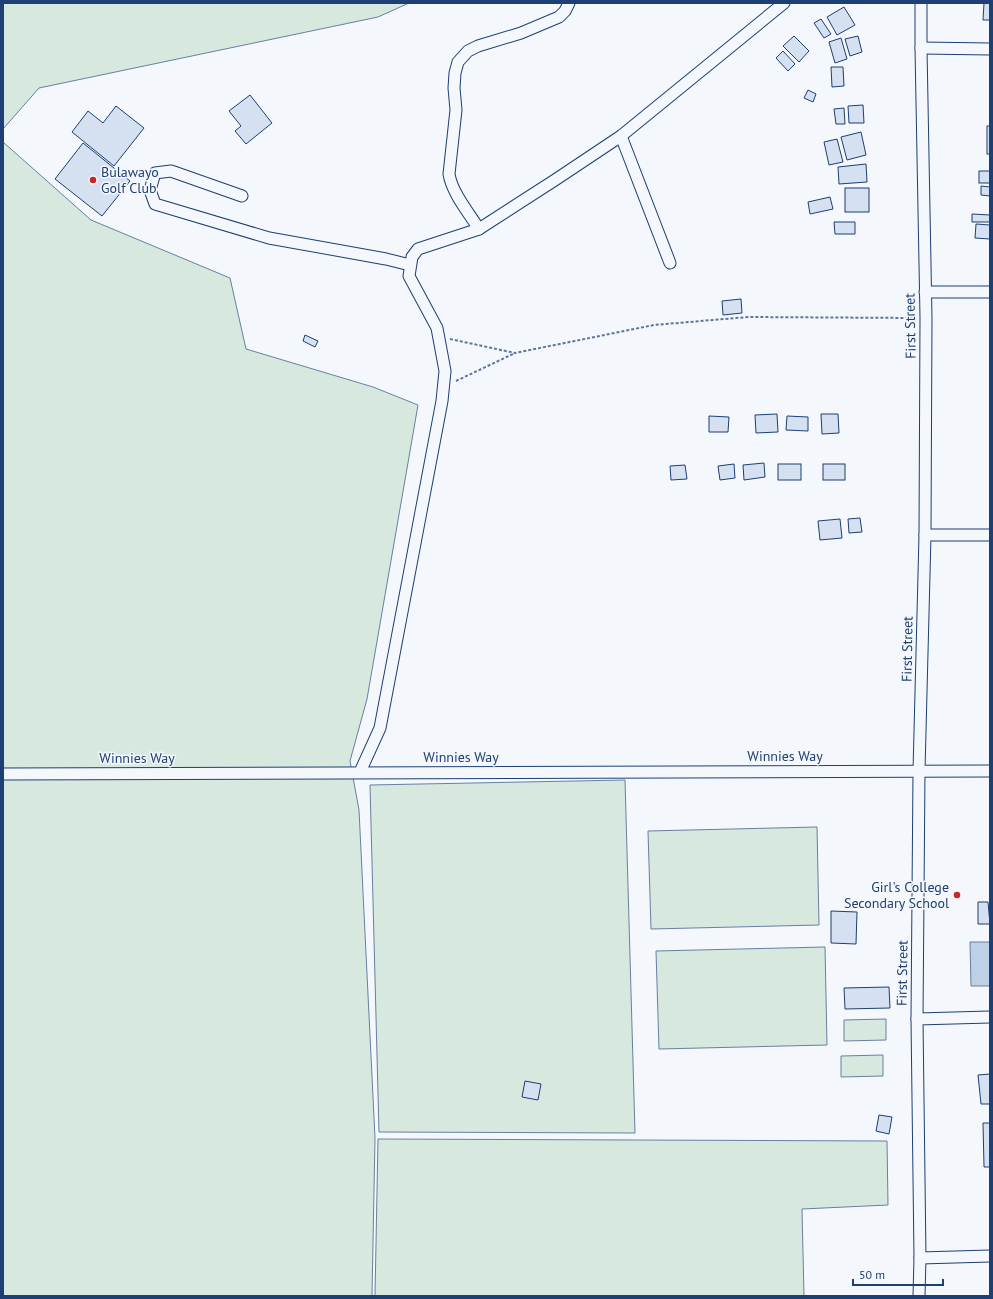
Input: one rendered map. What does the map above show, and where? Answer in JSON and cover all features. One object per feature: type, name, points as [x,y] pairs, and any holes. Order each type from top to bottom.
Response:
[{"type":"street","points":[[479,230],[454,190],[449,174],[456,110],[454,88],[455,73],[458,62],[468,51],[478,46],[521,33],[559,17],[565,11],[569,3]]},
{"type":"street","points":[[360,772],[380,728],[442,401],[445,371],[439,336],[437,328],[409,276],[412,257],[418,249],[479,230],[621,136],[784,3]]},
{"type":"street","name":"First Street","points":[[919,1296],[920,1258],[917,1019],[919,771],[925,535],[926,318],[920,48],[922,3]]},
{"type":"street","points":[[920,48],[990,49]]},
{"type":"street","points":[[621,136],[670,263]]},
{"type":"street","points":[[242,196],[171,171],[155,172],[150,190],[155,204],[269,238],[386,259],[410,265]]},
{"type":"street","points":[[925,292],[990,292]]},
{"type":"street","points":[[925,535],[990,535]]},
{"type":"street","name":"Winnies Way","points":[[3,774],[990,771]]},
{"type":"street","points":[[917,1019],[990,1017]]},
{"type":"street","points":[[920,1258],[990,1256]]},
{"type":"path","points":[[443,387],[514,353],[654,324],[748,317],[926,318]]},
{"type":"path","points":[[439,336],[514,353]]},
{"type":"shaded area","points":[[3,3],[409,3],[378,17],[39,88],[3,129]]},
{"type":"shaded area","points":[[3,142],[91,220],[230,278],[246,349],[373,387],[418,405],[367,699],[350,761],[359,810],[375,1138],[372,1296],[3,1296]]},
{"type":"shaded area","points":[[625,780],[635,1133],[379,1132],[370,785]]},
{"type":"shaded area","points":[[817,827],[819,925],[651,929],[648,831]]},
{"type":"shaded area","points":[[825,947],[827,1045],[659,1049],[656,951]]},
{"type":"shaded area","points":[[886,1019],[886,1040],[844,1041],[844,1020]]},
{"type":"shaded area","points":[[883,1055],[883,1076],[841,1077],[841,1056]]},
{"type":"shaded area","points":[[378,1139],[887,1141],[888,1205],[802,1209],[804,1296],[375,1296]]},
{"type":"water","points":[[970,942],[990,942],[990,986],[971,986]]},
{"type":"building","points":[[984,3],[990,3],[990,20],[983,20]]},
{"type":"building","points":[[844,7],[855,25],[837,35],[827,17]]},
{"type":"building","points":[[821,19],[831,34],[824,38],[814,23]]},
{"type":"building","points":[[794,36],[809,51],[799,62],[783,46]]},
{"type":"building","points":[[858,36],[862,52],[850,56],[845,39]]},
{"type":"building","points":[[841,38],[847,59],[835,63],[829,42]]},
{"type":"building","points":[[783,51],[795,64],[788,71],[776,58]]},
{"type":"building","points":[[831,67],[843,67],[844,86],[832,87]]},
{"type":"building","points":[[808,90],[816,94],[813,102],[804,98]]},
{"type":"building","points":[[250,95],[272,123],[246,144],[235,131],[241,126],[229,111]]},
{"type":"building","points":[[863,105],[864,123],[849,123],[848,106]]},
{"type":"building","points":[[116,106],[144,128],[114,166],[72,132],[88,111],[103,123]]},
{"type":"building","points":[[844,108],[845,124],[836,124],[834,109]]},
{"type":"building","points":[[987,126],[990,126],[990,154],[987,154]]},
{"type":"building","points":[[861,132],[866,155],[847,160],[841,137]]},
{"type":"building","points":[[837,139],[843,162],[829,165],[824,142]]},
{"type":"building","name":"Bulawayo Golf Club","points":[[83,143],[130,181],[102,216],[55,179]]},
{"type":"building","points":[[866,164],[867,182],[839,184],[838,167]]},
{"type":"building","points":[[979,171],[990,171],[990,183],[979,183]]},
{"type":"building","points":[[981,186],[990,187],[990,196],[981,195]]},
{"type":"building","points":[[845,188],[869,188],[869,212],[845,212]]},
{"type":"building","points":[[830,197],[833,209],[810,214],[808,202]]},
{"type":"building","points":[[972,214],[990,215],[990,222],[972,222]]},
{"type":"building","points":[[834,222],[855,222],[855,234],[835,234]]},
{"type":"building","points":[[976,224],[990,225],[990,239],[975,238]]},
{"type":"building","points":[[741,299],[742,313],[723,315],[722,301]]},
{"type":"building","points":[[305,335],[318,341],[315,347],[303,341]]},
{"type":"building","points":[[777,414],[778,432],[756,433],[755,415]]},
{"type":"building","points":[[821,414],[838,414],[839,433],[822,434]]},
{"type":"building","points":[[709,416],[729,417],[728,432],[709,432]]},
{"type":"building","points":[[787,416],[808,417],[808,431],[786,430]]},
{"type":"building","points":[[764,463],[765,477],[744,480],[743,465]]},
{"type":"building","points":[[734,464],[735,478],[720,480],[718,466]]},
{"type":"building","points":[[778,464],[801,464],[801,480],[778,480]]},
{"type":"building","points":[[823,464],[845,464],[845,480],[823,480]]},
{"type":"building","points":[[685,465],[687,479],[671,480],[670,466]]},
{"type":"building","points":[[860,518],[862,532],[849,533],[848,519]]},
{"type":"building","points":[[840,519],[842,538],[820,540],[818,521]]},
{"type":"building","points":[[978,902],[988,902],[990,924],[978,924]]},
{"type":"building","points":[[831,911],[857,912],[856,944],[831,943]]},
{"type":"building","points":[[889,987],[890,1008],[845,1009],[844,988]]},
{"type":"building","points":[[990,1074],[990,1104],[981,1104],[978,1075]]},
{"type":"building","points":[[525,1081],[541,1084],[538,1100],[522,1097]]},
{"type":"building","points":[[879,1115],[892,1117],[889,1134],[876,1131]]},
{"type":"building","points":[[983,1123],[990,1123],[990,1167],[984,1167]]},
{"type":"place","name":"Bulawayo Golf Club","points":[[93,180]]},
{"type":"place","name":"Girl's College Secondary School","points":[[957,895]]}]
